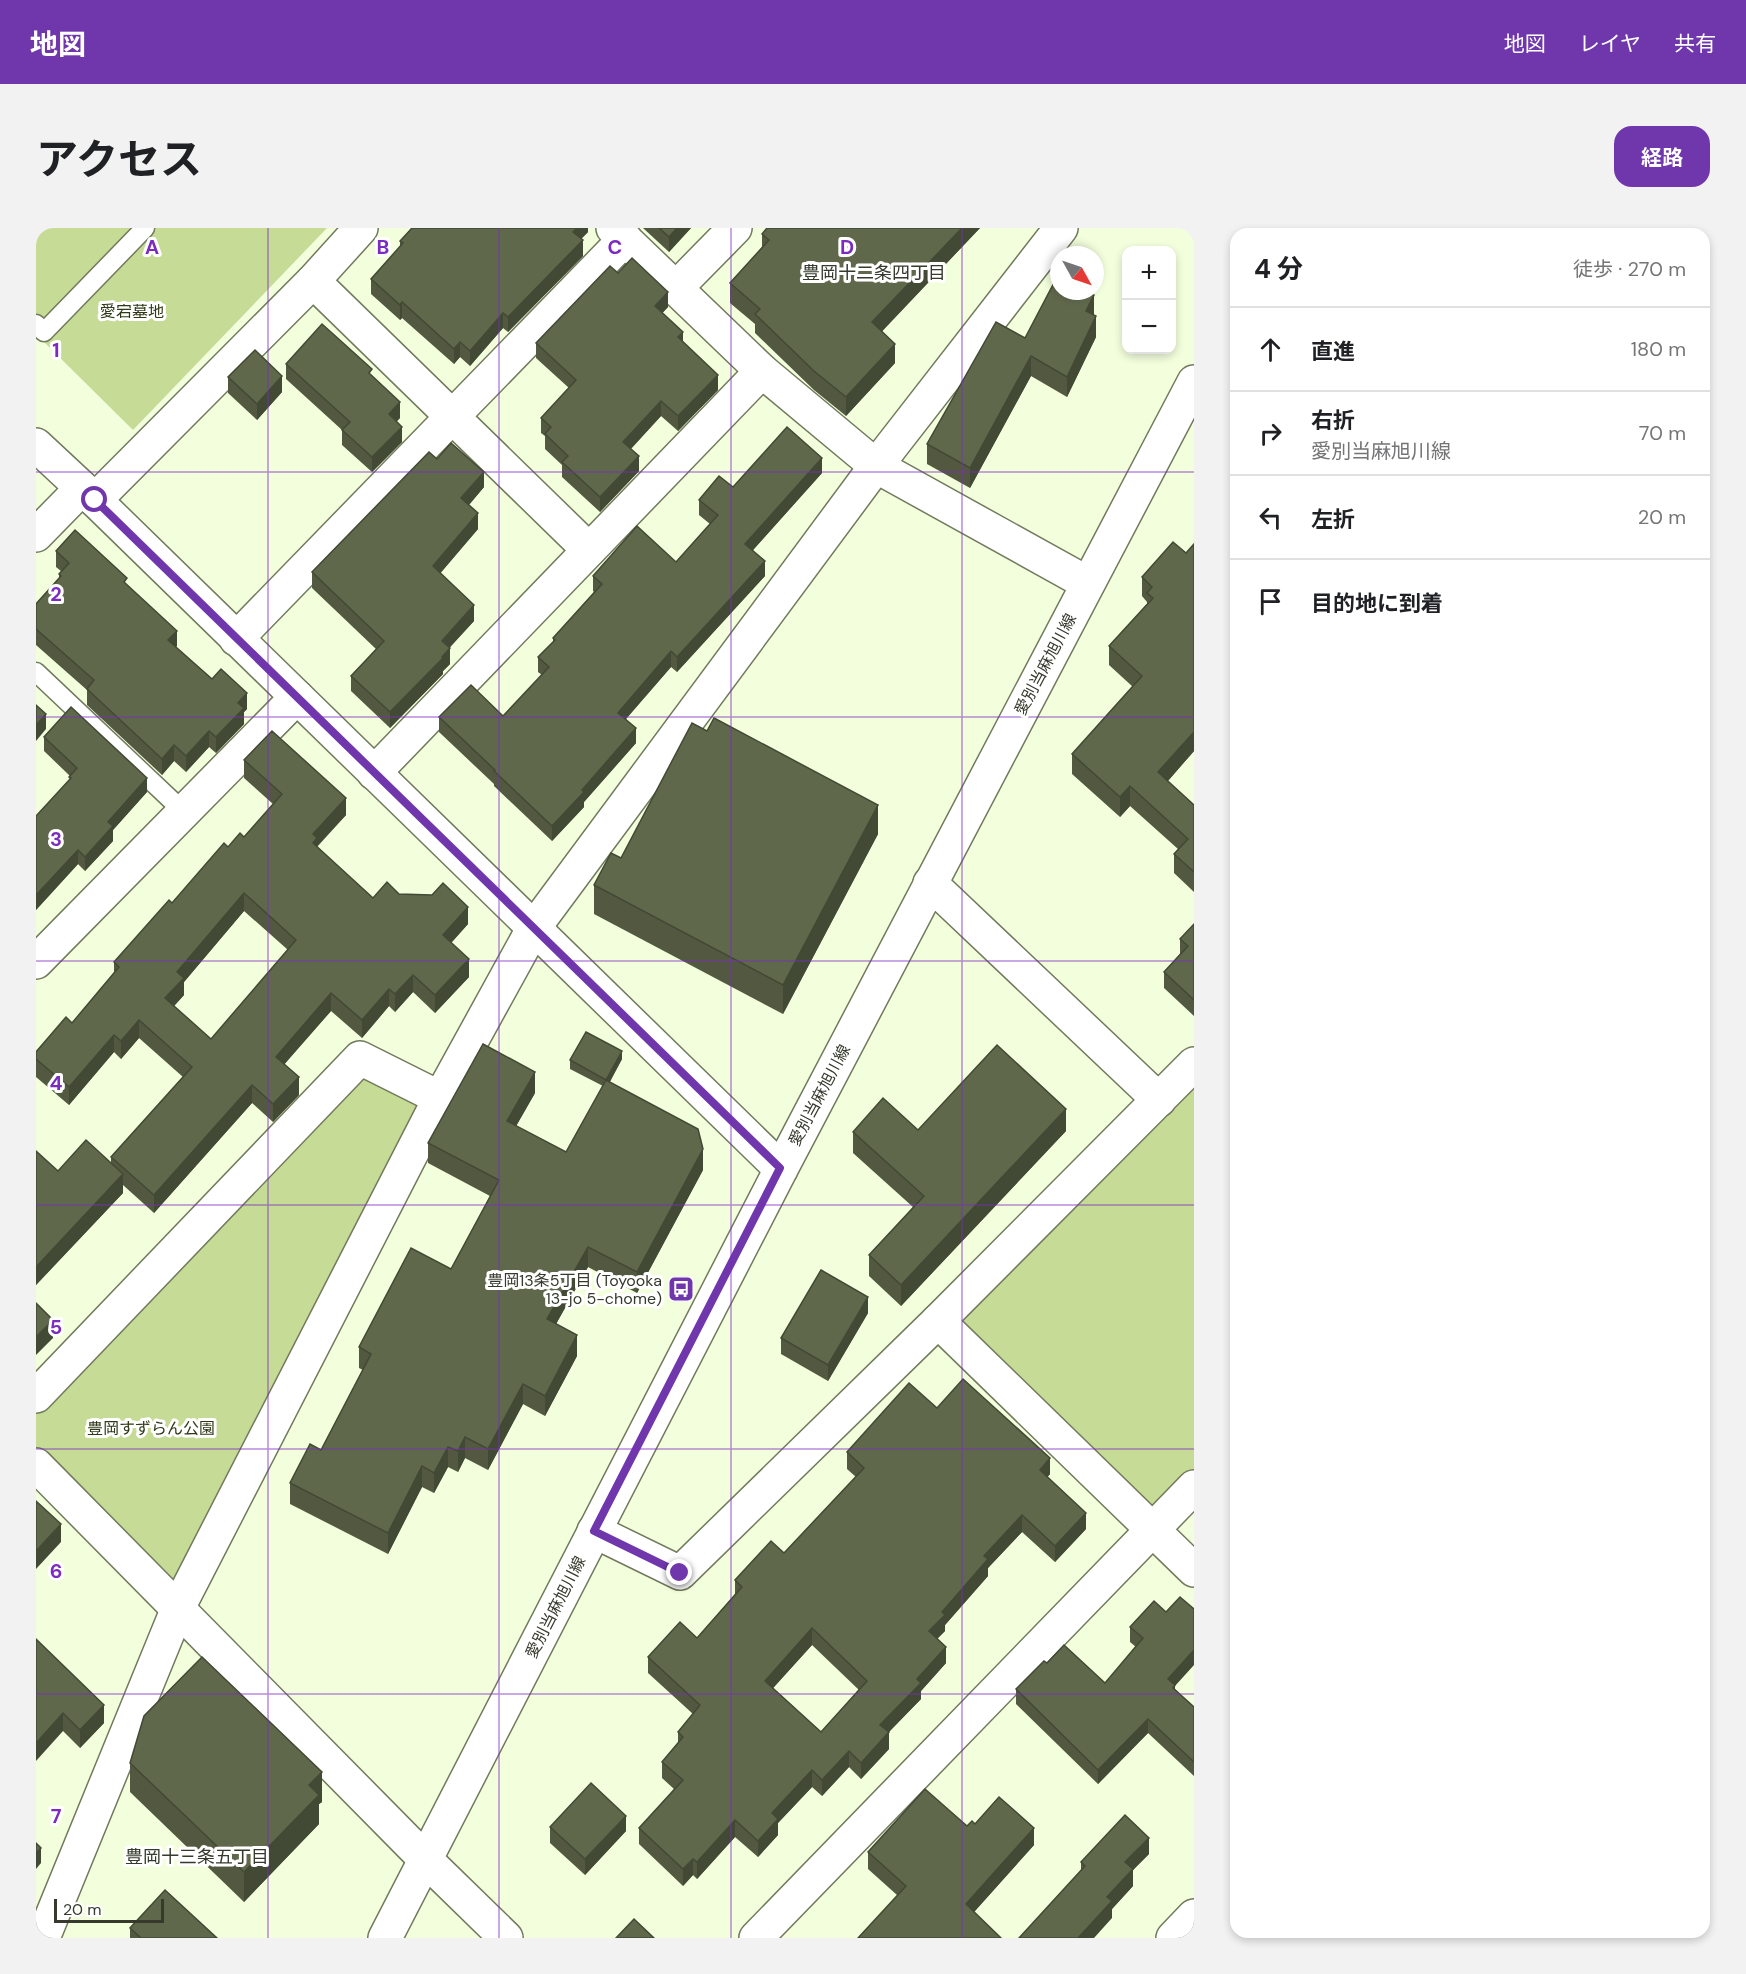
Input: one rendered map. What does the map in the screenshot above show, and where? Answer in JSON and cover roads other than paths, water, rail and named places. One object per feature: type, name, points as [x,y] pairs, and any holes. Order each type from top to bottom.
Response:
[{"type":"street","points":[[36,536],[89,494],[313,281],[361,228]]},
{"type":"street","points":[[676,288],[735,228]]},
{"type":"street","points":[[43,1938],[178,1608],[440,1098],[533,929],[876,466],[1061,228]]},
{"type":"street","points":[[236,639],[452,417],[619,234],[762,371],[876,466],[1087,583]]},
{"type":"street","points":[[313,281],[589,550]]},
{"type":"street","points":[[374,773],[762,371]]},
{"type":"street","name":"愛別当麻旭川線","points":[[385,1938],[780,1168],[1194,382]]},
{"type":"street","points":[[36,445],[780,1168]]},
{"type":"street","points":[[36,962],[297,697]]},
{"type":"street","points":[[930,883],[1159,1100]]},
{"type":"street","points":[[36,1396],[360,1058],[440,1098]]},
{"type":"street","points":[[594,1531],[680,1573],[938,1321],[1194,1064]]},
{"type":"street","points":[[938,1321],[1194,1569]]},
{"type":"street","points":[[36,1465],[506,1938]]},
{"type":"street","points":[[756,1938],[1194,1487]]},
{"type":"street","points":[[1173,1938],[1194,1916]]},
{"type":"lane","points":[[36,324],[44,332],[145,228]]},
{"type":"lane","points":[[36,672],[184,812]]},
{"type":"place","name":"豊岡13条5丁目 (Toyooka 13-jo 5-chome)","points":[[681,1289]]},
{"type":"district","name":"豊岡十二条四丁目","points":[[874,273]]},
{"type":"district","name":"豊岡十三条五丁目","points":[[197,1857]]},
{"type":"park label","name":"愛宕墓地","points":[[132,311]]},
{"type":"park label","name":"豊岡すずらん公園","points":[[151,1428]]}]
